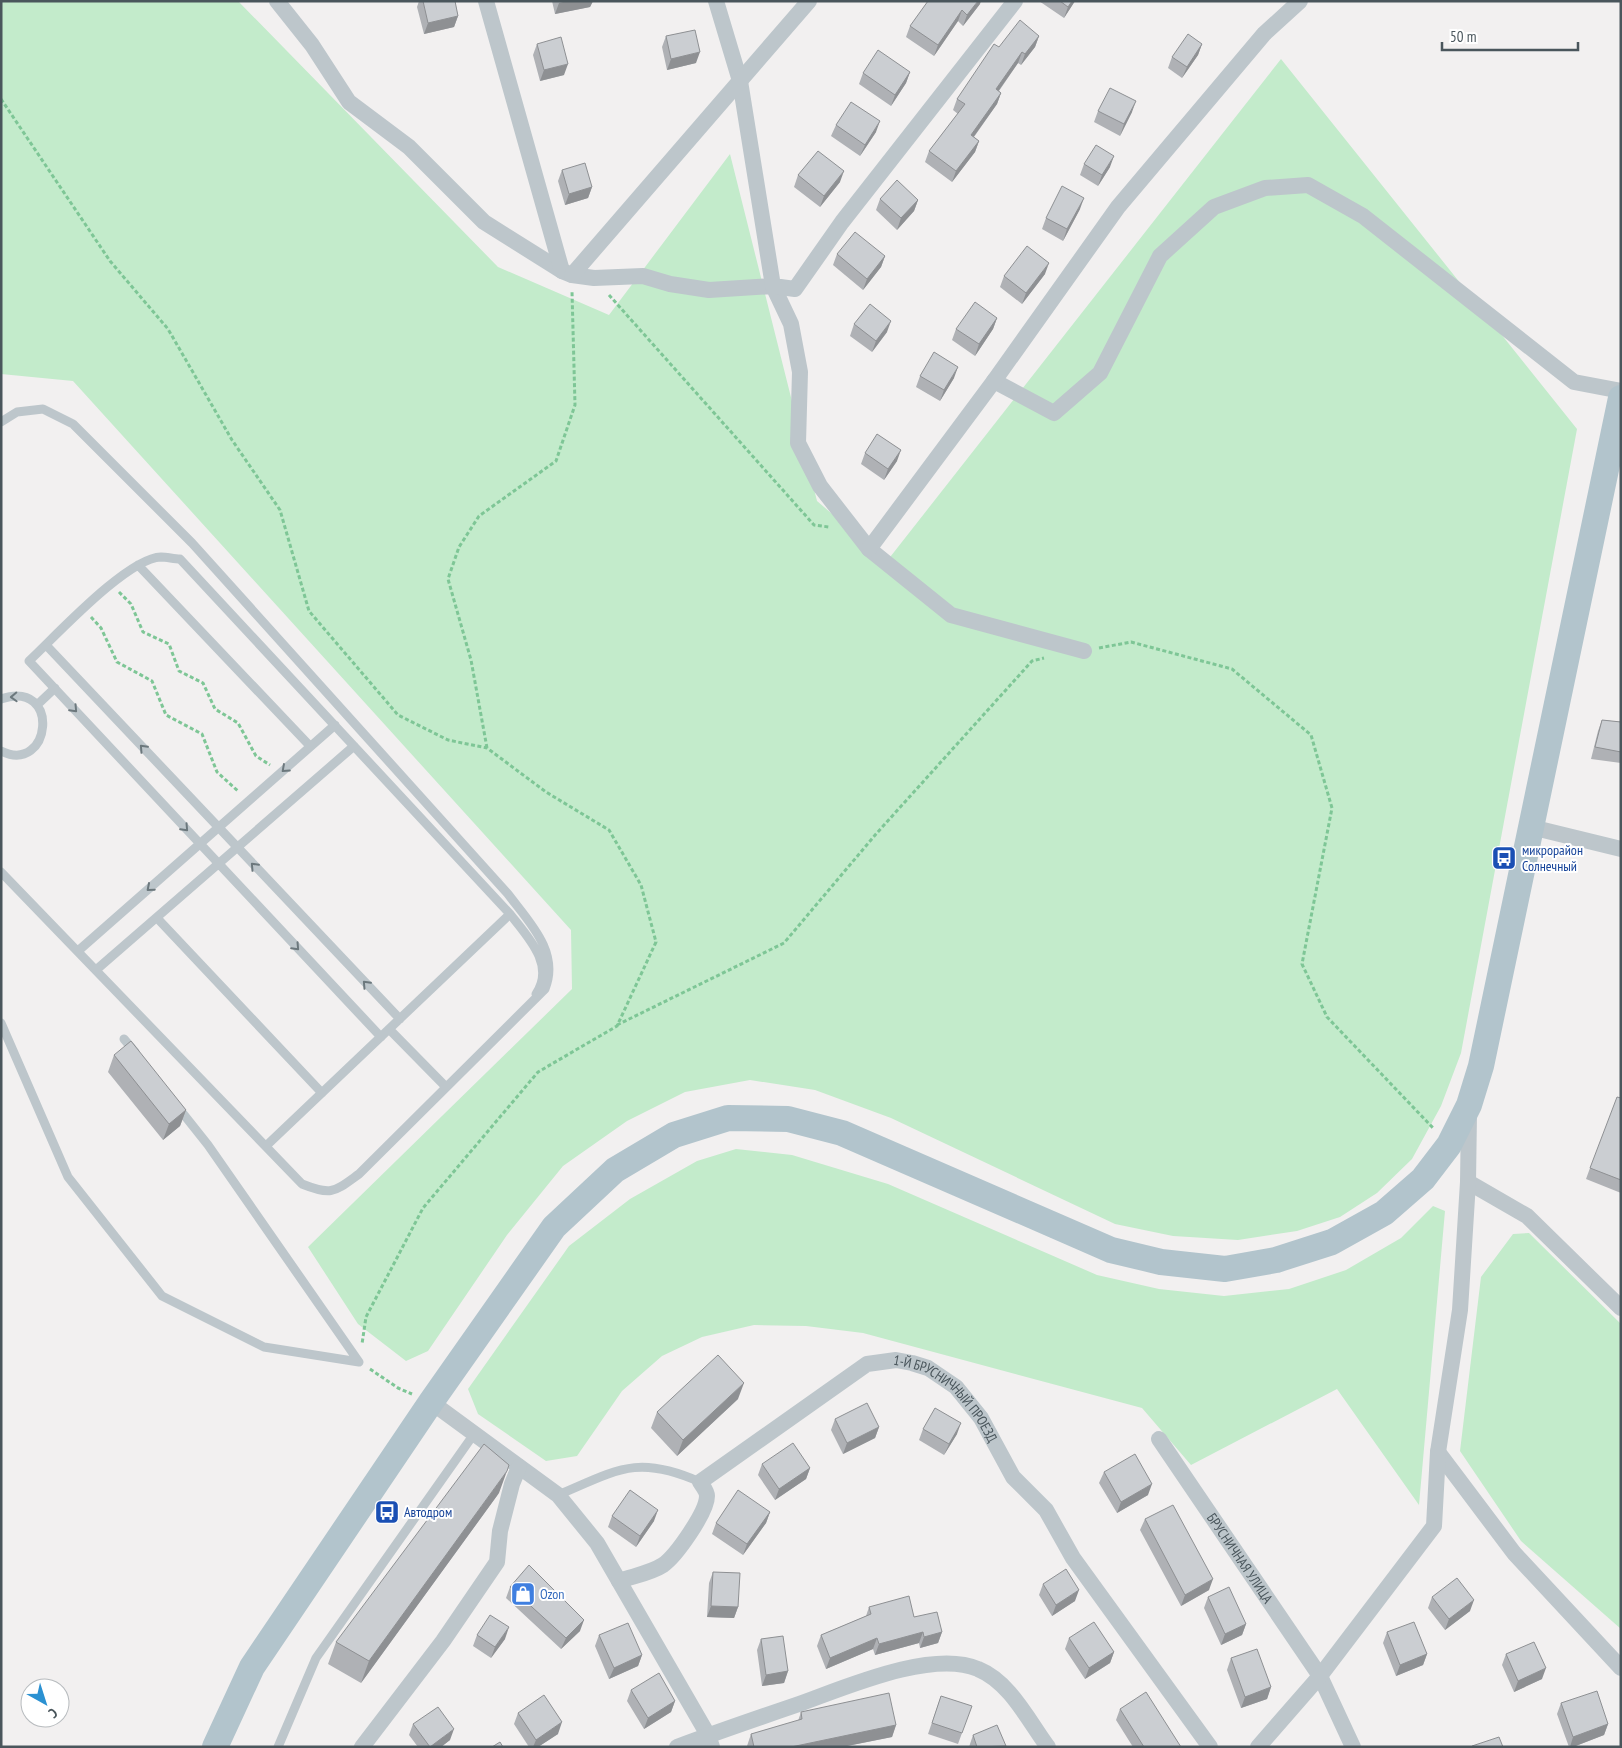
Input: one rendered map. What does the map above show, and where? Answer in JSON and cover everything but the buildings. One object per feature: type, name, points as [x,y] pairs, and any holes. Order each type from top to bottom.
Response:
[{"type":"main road","points":[[215,1747],[252,1668],[431,1402],[554,1227],[615,1170],[674,1135],[728,1118],[788,1119],[842,1133],[1111,1250],[1162,1262],[1225,1269],[1276,1260],[1332,1242],[1390,1207],[1423,1180],[1449,1145],[1469,1105],[1481,1066],[1621,398]]},
{"type":"street","points":[[277,1],[312,45],[349,102],[409,147],[484,222],[567,273],[594,278],[643,276],[670,284],[709,290],[773,286],[794,289],[842,222],[1015,1]]},
{"type":"street","points":[[486,1],[567,273]]},
{"type":"street","points":[[716,1],[740,81],[773,286],[791,324],[800,372],[798,443],[820,486],[869,549],[951,615],[1084,651]]},
{"type":"street","points":[[567,273],[740,81],[809,1]]},
{"type":"street","points":[[869,549],[994,381],[1118,207],[1264,34],[1300,1]]},
{"type":"street","points":[[994,381],[1054,413],[1100,373],[1160,256],[1214,207],[1265,188],[1308,185],[1363,216],[1574,382],[1621,391]]},
{"type":"street","points":[[1531,827],[1621,849]]},
{"type":"street","points":[[1258,1747],[1320,1676],[1434,1526],[1438,1452],[1460,1310],[1468,1182],[1469,1105]]},
{"type":"street","points":[[1468,1182],[1527,1216],[1621,1308]]},
{"type":"street","name":"1-Й БРУСНИЧНЫЙ ПРОЕЗД","points":[[700,1482],[867,1364],[896,1360],[928,1368],[956,1387],[972,1406],[997,1445],[1013,1477],[1046,1510],[1073,1558],[1210,1747]]},
{"type":"street","points":[[431,1402],[558,1495],[597,1543],[710,1741]]},
{"type":"street","name":"БРУСНИЧНАЯ УЛИЦА","points":[[1159,1440],[1320,1676],[1353,1747]]},
{"type":"street","points":[[1438,1452],[1514,1553],[1621,1668]]},
{"type":"street","points":[[362,1747],[443,1641],[497,1562],[500,1531],[512,1484],[519,1467]]},
{"type":"street","points":[[619,1581],[652,1570],[667,1562],[705,1507],[706,1492],[700,1482]]},
{"type":"street","points":[[677,1747],[710,1741],[896,1671],[955,1663],[977,1668],[990,1675],[1005,1687],[1048,1747]]},
{"type":"lane","points":[[1,422],[17,412],[43,409],[73,424],[192,544],[508,894],[539,935],[550,961],[550,976],[545,989],[359,1174],[340,1188],[323,1192],[302,1184],[1,872]]},
{"type":"lane","points":[[380,1037],[29,661],[111,584],[138,565],[160,557],[180,560],[510,914],[538,950],[543,970],[540,989],[527,1007]]},
{"type":"lane","points":[[138,565],[310,746]]},
{"type":"lane","points":[[46,645],[400,1019]]},
{"type":"lane","points":[[37,705],[55,688]]},
{"type":"lane","points":[[1,699],[20,696],[37,705],[44,723],[40,741],[25,753],[16,754],[1,751]]},
{"type":"lane","points":[[78,951],[334,725]]},
{"type":"lane","points":[[96,970],[354,746]]},
{"type":"lane","points":[[266,1146],[510,914]]},
{"type":"lane","points":[[157,918],[322,1093]]},
{"type":"lane","points":[[1,1023],[68,1177],[162,1296],[264,1347],[359,1362],[208,1145],[172,1100]]},
{"type":"lane","points":[[389,1029],[446,1087]]},
{"type":"lane","points":[[124,1039],[142,1062]]},
{"type":"lane","points":[[278,1747],[316,1658],[474,1434]]},
{"type":"lane","points":[[558,1495],[616,1470],[632,1466],[642,1466],[681,1474],[700,1482]]},
{"type":"path","points":[[487,748],[471,660],[448,579],[459,547],[479,516],[556,461],[575,405],[567,273]]},
{"type":"path","points":[[594,278],[814,525],[843,528],[849,521]]},
{"type":"path","points":[[111,584],[131,604],[143,632],[169,644],[179,670],[203,683],[215,709],[238,723],[256,756],[282,772]]},
{"type":"path","points":[[84,610],[101,628],[117,662],[152,681],[166,715],[202,734],[217,772],[249,801]]},
{"type":"path","points":[[1084,651],[1131,642],[1232,669],[1311,734],[1332,808],[1302,964],[1327,1018],[1449,1145]]},
{"type":"path","points":[[616,1026],[784,943],[876,834],[1032,661],[1049,657]]},
{"type":"green space","points":[[1,1],[238,1],[498,267],[609,315],[730,154],[817,501],[887,561],[1281,59],[1577,429],[1461,1053],[1441,1106],[1412,1159],[1377,1193],[1340,1217],[1297,1231],[1238,1240],[1173,1236],[1115,1224],[891,1118],[815,1090],[750,1080],[685,1092],[627,1121],[563,1166],[507,1235],[428,1351],[406,1361],[358,1324],[308,1247],[572,989],[571,930],[73,381],[1,374]]},
{"type":"green space","points":[[736,1149],[792,1155],[888,1184],[1097,1275],[1159,1289],[1224,1296],[1289,1289],[1346,1270],[1401,1238],[1433,1206],[1445,1211],[1419,1505],[1337,1389],[1191,1465],[1142,1408],[863,1333],[806,1326],[754,1325],[702,1337],[662,1356],[622,1391],[577,1456],[546,1461],[478,1414],[468,1389],[569,1246],[630,1199],[697,1161]]},
{"type":"green space","points":[[1529,1233],[1621,1324],[1621,1629],[1521,1541],[1460,1451],[1481,1277],[1513,1234]]},
{"type":"place","name":"микрорайон Солнечный","points":[[1504,858]]},
{"type":"place","name":"Автодром","points":[[387,1512]]},
{"type":"place","name":"Ozon","points":[[523,1594]]}]
